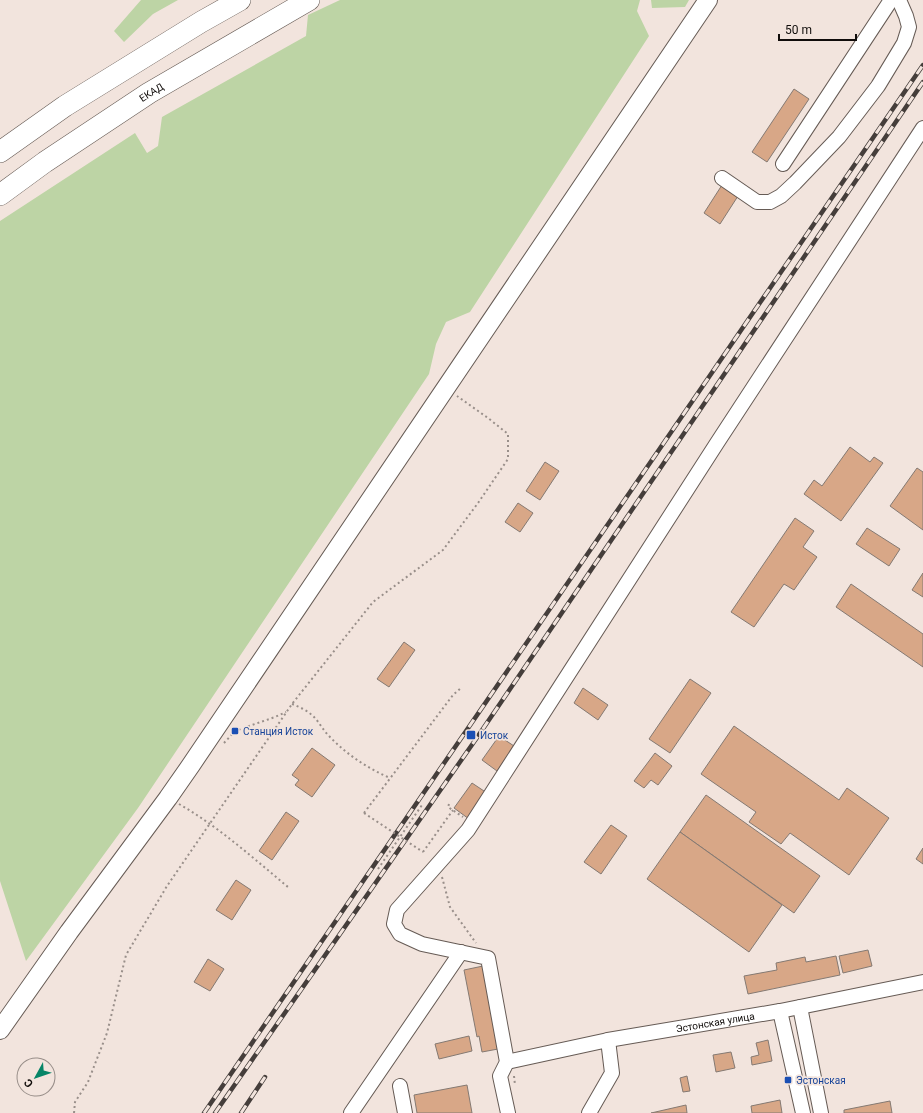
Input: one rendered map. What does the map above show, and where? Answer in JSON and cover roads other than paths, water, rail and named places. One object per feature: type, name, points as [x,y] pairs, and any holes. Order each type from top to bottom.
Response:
[{"type":"highway","points":[[0,152],[65,106],[201,22],[240,0]]},
{"type":"highway","name":"ЕКАД","points":[[0,195],[45,162],[149,93],[309,0]]},
{"type":"main road","points":[[0,1030],[74,925],[168,798],[248,682],[328,561],[708,0]]},
{"type":"street","points":[[783,164],[891,0]]},
{"type":"street","points":[[722,178],[757,202],[770,202],[781,196],[795,183],[839,137],[878,86],[904,43],[909,27],[899,0]]},
{"type":"street","points":[[508,1113],[500,1076],[510,1061],[488,958],[422,944],[400,934],[394,924],[397,910],[472,823],[717,443],[923,128]]},
{"type":"street","points":[[351,1113],[461,952]]},
{"type":"street","name":"Эстонская улица","points":[[510,1061],[608,1040],[780,1011],[923,982]]},
{"type":"street","points":[[800,1007],[822,1113]]},
{"type":"street","points":[[780,1011],[803,1113]]},
{"type":"street","points":[[590,1113],[612,1073],[608,1040]]},
{"type":"street","points":[[400,1086],[405,1113]]},
{"type":"railway","points":[[204,1113],[923,65]]},
{"type":"railway","points":[[215,1113],[476,739],[923,82]]},
{"type":"railway","points":[[241,1113],[265,1077]]},
{"type":"place","name":"Станция Исток","points":[[235,731]]},
{"type":"place","name":"Исток","points":[[471,735]]},
{"type":"place","name":"Эстонская","points":[[788,1080]]}]
